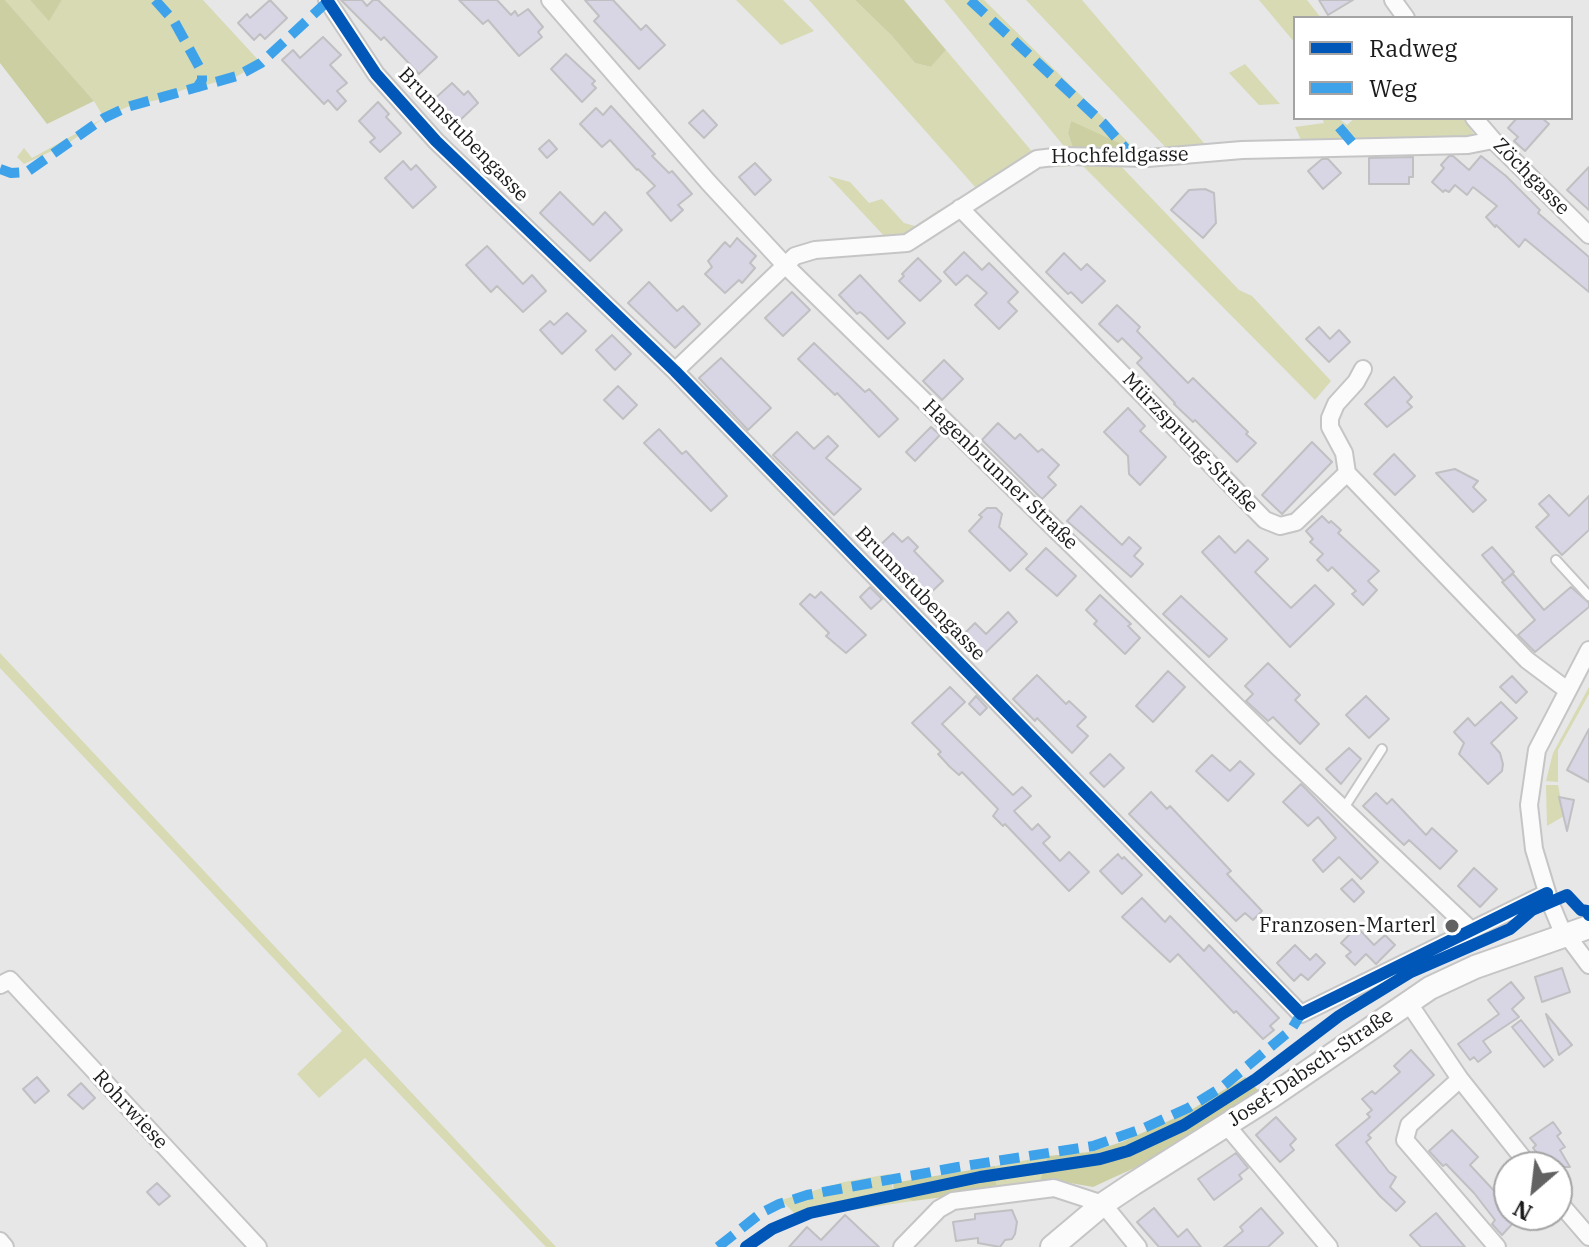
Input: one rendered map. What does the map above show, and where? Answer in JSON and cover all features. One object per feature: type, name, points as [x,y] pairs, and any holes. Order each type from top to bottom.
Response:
[{"type":"main road","name":"Josef-Dabsch-Straße","points":[[1052,1247],[1103,1204],[1227,1126],[1408,1002],[1464,971],[1589,927]]},
{"type":"street","name":"Brunnstubengasse","points":[[327,0],[358,50],[408,112],[675,371],[1301,1014],[1547,893]]},
{"type":"street","name":"Hagenbrunner Straße","points":[[550,0],[784,264],[1470,929]]},
{"type":"street","name":"Zöchgasse","points":[[1476,120],[1589,235]]},
{"type":"street","name":"Hochfeldgasse","points":[[675,371],[795,256],[815,250],[907,243],[1026,164],[1049,157],[1148,158],[1242,150],[1468,145],[1493,140]]},
{"type":"street","name":"Mürzsprung-Straße","points":[[960,208],[1265,520],[1280,526],[1296,522],[1347,473]]},
{"type":"street","points":[[1363,369],[1336,404],[1330,418],[1330,427],[1344,453],[1347,473],[1527,660],[1567,690]]},
{"type":"street","points":[[1589,650],[1537,750],[1529,791],[1532,837],[1547,893],[1565,934],[1589,965]]},
{"type":"street","name":"Rohrwiese","points":[[0,985],[10,980],[258,1247]]},
{"type":"street","points":[[1408,1002],[1460,1079],[1517,1151]]},
{"type":"street","points":[[1460,1079],[1409,1125],[1405,1140],[1497,1247]]},
{"type":"street","points":[[1227,1126],[1329,1247]]},
{"type":"street","points":[[902,1247],[939,1209],[953,1201],[1054,1188],[1103,1204],[1138,1247]]},
{"type":"street","points":[[1573,1218],[1589,1237]]},
{"type":"street","points":[[0,1241],[5,1247]]},
{"type":"lane","points":[[1556,560],[1589,596]]},
{"type":"lane","points":[[1343,809],[1382,749]]},
{"type":"green space","points":[[0,0],[5,0],[94,101],[47,124],[0,63]]},
{"type":"green space","points":[[5,0],[30,0],[49,20],[62,0],[203,0],[261,63],[237,76],[127,107],[104,118],[94,101]]},
{"type":"green space","points":[[30,0],[62,0],[49,21]]},
{"type":"green space","points":[[736,0],[783,0],[814,31],[781,45]]},
{"type":"green space","points":[[809,0],[855,0],[915,63],[931,67],[946,50],[1035,155],[1019,160],[976,188]]},
{"type":"green space","points":[[855,0],[904,0],[946,50],[931,67],[915,63]]},
{"type":"green space","points":[[944,0],[984,0],[1139,153],[1118,153],[1071,121],[1068,133],[1074,151],[1067,150]]},
{"type":"green space","points":[[1026,0],[1082,0],[1209,149],[1171,153]]},
{"type":"green space","points":[[1259,0],[1307,0],[1319,16],[1293,16],[1293,41]]},
{"type":"green space","points":[[1245,64],[1280,104],[1259,105],[1229,73]]},
{"type":"green space","points":[[104,118],[67,144],[24,164],[17,157],[24,148],[32,158]]},
{"type":"green space","points":[[1323,120],[1341,120],[1347,125],[1353,120],[1464,120],[1475,136],[1462,140],[1366,141],[1345,137],[1303,144],[1295,127],[1324,123]]},
{"type":"green space","points":[[1071,121],[1119,143],[1118,153],[1074,151],[1068,133]]},
{"type":"green space","points":[[1116,161],[1239,290],[1252,296],[1331,381],[1315,400],[1080,163]]},
{"type":"green space","points":[[1080,163],[1064,167],[1046,165]]},
{"type":"green space","points":[[828,176],[850,182],[869,203],[882,199],[904,223],[915,226],[939,210],[943,212],[906,235],[886,238]]},
{"type":"green space","points":[[0,653],[556,1247],[546,1247],[365,1058],[319,1098],[297,1074],[342,1031],[0,668]]},
{"type":"green space","points":[[1589,687],[1589,694],[1558,750],[1558,782],[1546,781],[1553,753]]},
{"type":"green space","points":[[1546,785],[1558,785],[1564,816],[1547,826]]},
{"type":"green space","points":[[1245,1077],[1263,1095],[1156,1158],[1093,1187],[1059,1181],[1039,1184],[1048,1156],[1090,1152],[1122,1142],[1186,1113]]},
{"type":"green space","points":[[1048,1156],[1039,1184],[997,1190],[995,1166]]},
{"type":"green space","points":[[995,1166],[997,1190],[913,1201],[894,1194],[893,1183]]},
{"type":"green space","points":[[889,1174],[894,1194],[913,1201],[799,1218],[781,1200],[844,1182]]},
{"type":"building","points":[[270,0],[287,18],[265,39],[260,34],[254,40],[238,23],[247,14],[250,18]]},
{"type":"building","points":[[341,0],[362,0],[367,6],[378,0],[437,57],[419,74],[384,37],[381,40]]},
{"type":"building","points":[[459,0],[497,0],[511,15],[515,11],[518,16],[528,9],[543,27],[538,32],[542,37],[519,56],[488,20],[483,24]]},
{"type":"building","points":[[585,0],[613,0],[641,30],[646,25],[665,45],[639,69],[594,21],[599,16]]},
{"type":"building","points":[[1319,0],[1353,0],[1328,15]]},
{"type":"building","points":[[323,37],[341,55],[330,65],[347,83],[337,91],[346,101],[337,110],[328,100],[324,104],[282,60],[293,50],[300,58]]},
{"type":"building","points":[[566,54],[595,81],[592,84],[596,88],[582,102],[551,69]]},
{"type":"building","points":[[452,83],[464,95],[468,91],[478,103],[454,126],[431,102]]},
{"type":"building","points":[[378,102],[389,114],[386,117],[401,133],[380,152],[370,142],[375,138],[359,121]]},
{"type":"building","points":[[611,106],[655,154],[652,156],[669,173],[672,171],[692,194],[678,205],[683,210],[671,221],[647,193],[655,186],[610,140],[602,147],[580,124],[596,108],[603,115]]},
{"type":"building","points":[[703,110],[717,125],[704,138],[689,123]]},
{"type":"building","points":[[1515,120],[1544,120],[1549,124],[1525,151],[1514,141],[1518,137],[1508,128]]},
{"type":"building","points":[[549,140],[557,149],[547,158],[539,149]]},
{"type":"building","points":[[1449,156],[1469,170],[1481,156],[1506,176],[1540,210],[1538,213],[1589,257],[1589,292],[1525,239],[1519,247],[1495,227],[1486,217],[1497,206],[1473,187],[1467,195],[1455,185],[1449,192],[1443,192],[1432,182]]},
{"type":"building","points":[[1413,157],[1413,177],[1409,177],[1409,184],[1369,184],[1369,158]]},
{"type":"building","points":[[1322,159],[1328,159],[1341,173],[1323,189],[1308,171]]},
{"type":"building","points":[[403,161],[411,170],[416,165],[436,187],[413,208],[385,178]]},
{"type":"building","points":[[755,163],[771,180],[755,195],[739,177]]},
{"type":"building","points":[[1589,167],[1589,210],[1567,190]]},
{"type":"building","points":[[1205,189],[1214,193],[1216,223],[1203,238],[1171,210],[1189,190]]},
{"type":"building","points":[[560,192],[593,225],[605,212],[622,230],[590,261],[540,213]]},
{"type":"building","points":[[737,238],[756,256],[750,263],[755,268],[742,283],[739,280],[725,293],[705,274],[712,267],[708,261],[725,242],[730,247]]},
{"type":"building","points":[[487,246],[523,284],[532,275],[546,291],[523,312],[497,286],[491,292],[466,265]]},
{"type":"building","points":[[964,252],[982,270],[989,263],[1018,292],[1008,302],[1017,311],[999,329],[975,305],[987,293],[967,275],[956,285],[944,272]]},
{"type":"building","points":[[1064,253],[1081,270],[1087,264],[1105,281],[1082,303],[1046,272]]},
{"type":"building","points":[[918,258],[941,281],[920,301],[899,281]]},
{"type":"building","points":[[860,275],[905,323],[888,339],[839,295]]},
{"type":"building","points":[[649,282],[677,311],[683,306],[700,324],[675,348],[628,303]]},
{"type":"building","points":[[792,292],[810,310],[783,336],[765,318]]},
{"type":"building","points":[[1117,305],[1140,327],[1137,331],[1188,383],[1193,378],[1248,432],[1246,434],[1256,443],[1237,462],[1195,420],[1193,422],[1174,404],[1137,363],[1142,358],[1122,338],[1118,342],[1099,324]]},
{"type":"building","points":[[567,313],[586,331],[562,354],[540,330],[550,321],[554,325]]},
{"type":"building","points":[[1319,327],[1330,339],[1339,330],[1350,342],[1329,362],[1306,339]]},
{"type":"building","points":[[612,335],[631,354],[615,370],[596,350]]},
{"type":"building","points":[[814,343],[865,392],[869,389],[898,419],[879,437],[837,393],[835,395],[798,359]]},
{"type":"building","points":[[721,358],[771,408],[748,430],[699,378]]},
{"type":"building","points":[[944,360],[963,379],[942,400],[923,381]]},
{"type":"building","points":[[1394,377],[1412,397],[1407,402],[1412,407],[1387,427],[1365,404]]},
{"type":"building","points":[[618,386],[637,405],[623,419],[604,400]]},
{"type":"building","points":[[1128,408],[1145,426],[1140,431],[1166,457],[1140,485],[1129,474],[1128,456],[1104,432]]},
{"type":"building","points":[[998,423],[1015,439],[1020,434],[1038,452],[1042,449],[1059,465],[1048,477],[1056,485],[1042,499],[982,440]]},
{"type":"building","points":[[931,427],[940,435],[915,461],[906,452]]},
{"type":"building","points":[[659,429],[682,454],[686,451],[727,496],[711,511],[644,443]]},
{"type":"building","points":[[797,432],[814,449],[828,436],[838,446],[826,458],[861,489],[834,515],[773,455]]},
{"type":"building","points":[[1312,442],[1332,462],[1282,514],[1262,495]]},
{"type":"building","points":[[1394,454],[1415,476],[1395,495],[1374,474]]},
{"type":"building","points":[[1455,469],[1478,481],[1473,487],[1486,500],[1473,512],[1436,473]]},
{"type":"building","points":[[1549,495],[1569,516],[1589,496],[1589,530],[1562,555],[1536,527],[1549,515],[1539,504]]},
{"type":"building","points":[[1081,506],[1122,545],[1129,537],[1141,548],[1134,556],[1143,564],[1131,577],[1067,521]]},
{"type":"building","points":[[987,508],[996,508],[1002,514],[999,527],[1027,554],[1010,571],[969,531]]},
{"type":"building","points":[[1322,516],[1341,530],[1338,533],[1379,571],[1368,581],[1377,590],[1363,605],[1352,594],[1356,591],[1332,567],[1328,571],[1317,560],[1323,554],[1310,542],[1313,539],[1306,531]]},
{"type":"building","points":[[893,533],[902,542],[908,537],[918,547],[914,551],[943,581],[923,600],[874,551]]},
{"type":"building","points":[[1219,536],[1235,553],[1248,540],[1268,559],[1255,572],[1291,608],[1315,585],[1334,604],[1290,647],[1202,552]]},
{"type":"building","points":[[1492,547],[1514,572],[1504,581],[1482,555]]},
{"type":"building","points":[[1046,548],[1076,576],[1057,596],[1026,569]]},
{"type":"building","points":[[1513,574],[1544,610],[1571,587],[1589,603],[1589,607],[1535,652],[1518,635],[1535,620],[1502,582]]},
{"type":"building","points":[[870,587],[882,599],[871,609],[860,597]]},
{"type":"building","points":[[821,592],[866,635],[846,653],[826,636],[829,633],[800,604],[810,594],[815,598]]},
{"type":"building","points":[[1100,595],[1131,624],[1128,626],[1140,638],[1125,654],[1094,624],[1097,621],[1086,610]]},
{"type":"building","points":[[1181,596],[1227,639],[1209,657],[1163,614]]},
{"type":"building","points":[[1008,612],[1017,622],[978,660],[958,640],[975,623],[986,634]]},
{"type":"building","points":[[1268,663],[1300,695],[1295,700],[1319,724],[1300,744],[1273,717],[1268,721],[1246,701],[1253,694],[1245,686]]},
{"type":"building","points":[[1168,671],[1185,687],[1153,722],[1136,706]]},
{"type":"building","points":[[1037,675],[1066,704],[1069,701],[1086,717],[1077,726],[1088,736],[1072,753],[1013,699]]},
{"type":"building","points":[[1512,676],[1527,692],[1516,703],[1500,687]]},
{"type":"building","points":[[950,687],[965,702],[942,724],[1013,795],[1022,787],[1031,796],[1014,811],[1032,830],[1038,824],[1050,837],[1043,843],[1060,861],[1069,852],[1089,872],[1069,891],[1005,824],[1003,826],[993,816],[998,809],[962,772],[959,775],[950,767],[938,754],[941,752],[912,723]]},
{"type":"building","points":[[976,696],[987,708],[980,715],[969,704]]},
{"type":"building","points":[[1366,696],[1389,719],[1369,738],[1346,715]]},
{"type":"building","points":[[1501,702],[1517,718],[1491,743],[1500,753],[1503,764],[1502,771],[1488,784],[1459,754],[1464,743],[1454,732],[1468,718],[1475,726]]},
{"type":"building","points":[[1589,729],[1589,782],[1567,770]]},
{"type":"building","points":[[1349,748],[1361,759],[1341,784],[1326,769]]},
{"type":"building","points":[[1110,754],[1124,768],[1104,787],[1090,773]]},
{"type":"building","points":[[1212,755],[1230,771],[1240,761],[1254,774],[1228,801],[1196,771]]},
{"type":"building","points":[[1301,784],[1378,862],[1361,879],[1339,857],[1323,872],[1313,860],[1336,838],[1318,817],[1308,826],[1283,802]]},
{"type":"building","points":[[1151,792],[1167,809],[1170,806],[1231,871],[1227,874],[1262,911],[1253,920],[1245,913],[1236,921],[1129,814]]},
{"type":"building","points":[[1376,793],[1387,804],[1392,799],[1426,835],[1432,828],[1457,851],[1440,869],[1409,840],[1404,845],[1363,806]]},
{"type":"building","points":[[1559,797],[1574,800],[1567,831]]},
{"type":"building","points":[[1118,854],[1142,875],[1122,894],[1100,871]]},
{"type":"building","points":[[1474,868],[1497,889],[1480,907],[1458,886]]},
{"type":"building","points":[[1352,879],[1364,892],[1354,902],[1341,889]]},
{"type":"building","points":[[1142,898],[1165,922],[1170,916],[1204,951],[1209,945],[1279,1018],[1270,1026],[1274,1030],[1263,1039],[1178,954],[1170,962],[1122,917]]},
{"type":"building","points":[[1357,927],[1374,945],[1385,935],[1395,945],[1376,964],[1366,954],[1355,965],[1346,956],[1351,952],[1341,943]]},
{"type":"building","points":[[1295,945],[1310,960],[1316,954],[1325,963],[1308,980],[1301,974],[1294,981],[1277,963]]},
{"type":"building","points":[[1562,968],[1570,992],[1542,1002],[1535,977]]},
{"type":"building","points":[[1511,982],[1524,998],[1512,1009],[1519,1017],[1483,1041],[1491,1052],[1478,1062],[1474,1057],[1470,1060],[1458,1044],[1499,1014],[1488,1000]]},
{"type":"building","points":[[1546,1014],[1572,1045],[1559,1055]]},
{"type":"building","points":[[1521,1020],[1553,1060],[1544,1067],[1512,1027]]},
{"type":"building","points":[[1411,1050],[1434,1075],[1368,1135],[1371,1138],[1366,1142],[1396,1177],[1390,1187],[1405,1202],[1396,1211],[1336,1145],[1370,1117],[1367,1114],[1372,1110],[1362,1099],[1372,1091],[1375,1094],[1400,1072],[1394,1066]]},
{"type":"building","points":[[37,1077],[49,1091],[35,1103],[23,1089]]},
{"type":"building","points":[[81,1083],[95,1098],[83,1109],[68,1095]]},
{"type":"building","points":[[1276,1117],[1296,1139],[1290,1145],[1294,1150],[1280,1162],[1256,1135]]},
{"type":"building","points":[[1553,1122],[1561,1133],[1557,1136],[1565,1147],[1561,1151],[1535,1151],[1533,1148],[1536,1145],[1530,1138]]},
{"type":"building","points":[[1452,1130],[1478,1157],[1470,1165],[1493,1190],[1493,1217],[1474,1193],[1429,1151]]},
{"type":"building","points":[[1236,1153],[1248,1168],[1239,1175],[1242,1179],[1214,1200],[1198,1179]]},
{"type":"building","points":[[157,1183],[170,1196],[159,1205],[147,1192]]},
{"type":"building","points":[[1154,1208],[1178,1237],[1187,1229],[1201,1247],[1159,1247],[1137,1222]]},
{"type":"building","points":[[1261,1208],[1283,1233],[1268,1247],[1224,1247],[1243,1231],[1240,1227]]},
{"type":"building","points":[[1012,1210],[1017,1222],[1015,1234],[1000,1247],[978,1243],[978,1238],[956,1241],[953,1222],[975,1219],[975,1214]]},
{"type":"building","points":[[1436,1213],[1465,1247],[1421,1247],[1410,1235]]},
{"type":"building","points":[[845,1215],[879,1247],[789,1247],[807,1227],[821,1240]]},
{"type":"marked path","points":[[155,0],[174,21],[202,72],[202,80],[196,89]]},
{"type":"marked path","points":[[970,0],[1104,124],[1133,157]]},
{"type":"marked path","points":[[0,169],[11,173],[27,172],[104,118],[127,107],[237,76],[261,63],[328,1]]},
{"type":"marked path","points":[[1339,127],[1356,147]]},
{"type":"marked path","points":[[718,1247],[761,1213],[807,1195],[1093,1146],[1144,1128],[1188,1108],[1222,1087],[1291,1030],[1301,1014]]},
{"type":"cycle path","points":[[327,0],[376,74],[436,141],[675,371],[1301,1014],[1547,893]]},
{"type":"cycle path","points":[[746,1247],[772,1229],[810,1213],[980,1177],[1100,1159],[1128,1151],[1184,1125],[1256,1079],[1339,1016],[1411,972],[1510,929],[1532,910],[1567,895],[1589,915]]},
{"type":"place","name":"Franzosen-Marterl","points":[[1452,926]]}]
